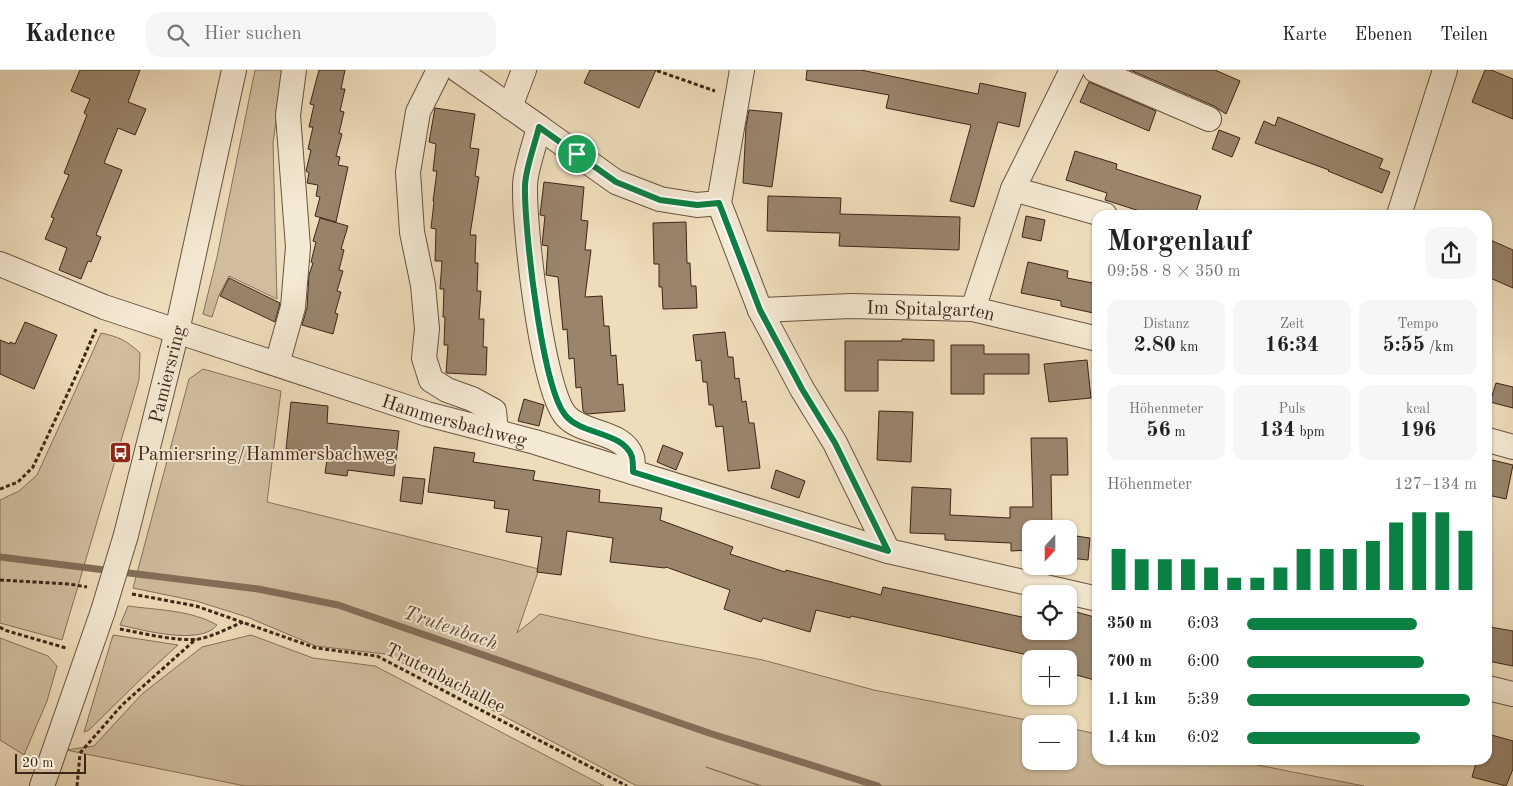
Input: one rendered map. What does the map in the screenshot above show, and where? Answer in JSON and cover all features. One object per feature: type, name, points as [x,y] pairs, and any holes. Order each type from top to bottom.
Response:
[{"type":"street","name":"Pamiersring","points":[[42,786],[108,620],[126,535],[177,331],[234,70]]},
{"type":"street","points":[[278,364],[293,307],[298,247],[288,115],[294,70]]},
{"type":"street","points":[[439,70],[418,112],[408,172],[412,232],[423,285],[426,320],[424,358],[431,380],[447,390],[472,399],[494,411],[496,432]]},
{"type":"street","points":[[458,70],[616,182],[660,200],[697,205],[719,203]]},
{"type":"street","points":[[510,107],[524,70]]},
{"type":"street","points":[[742,70],[719,203],[760,310],[802,389],[835,443],[888,551]]},
{"type":"street","points":[[973,309],[1013,188],[1072,70]]},
{"type":"street","points":[[1095,70],[1209,119]]},
{"type":"street","points":[[1401,210],[1445,70]]},
{"type":"street","points":[[539,127],[525,185],[528,241],[539,317],[553,387],[558,403],[567,417],[580,426],[617,440],[626,447],[632,457],[633,472]]},
{"type":"street","points":[[1013,188],[1092,211]]},
{"type":"street","name":"Hammersbachweg","points":[[0,264],[104,307],[427,414],[535,442],[888,551],[1092,598]]},
{"type":"street","name":"Im Spitalgarten","points":[[760,310],[850,306],[973,309],[1092,338]]},
{"type":"street","points":[[1492,441],[1513,447]]},
{"type":"street","points":[[1492,689],[1513,694]]},
{"type":"path","points":[[658,70],[737,99]]},
{"type":"path","points":[[0,489],[18,482],[33,467],[78,372],[104,307]]},
{"type":"path","points":[[108,620],[180,639],[196,640]]},
{"type":"path","name":"Trutenbachallee","points":[[196,640],[243,622],[316,648],[377,656],[627,786]]},
{"type":"path","points":[[0,627],[4,630],[72,650]]},
{"type":"path","points":[[77,786],[80,753],[122,704],[196,640]]},
{"type":"shaded area","points":[[255,70],[287,70],[279,100],[273,143],[277,299],[229,276],[219,295],[212,317],[203,314],[217,257]]},
{"type":"shaded area","points":[[101,333],[122,340],[140,353],[139,380],[62,640],[0,623],[0,500],[19,491],[37,475]]},
{"type":"shaded area","points":[[203,369],[281,391],[267,502],[539,569],[517,633],[540,614],[653,639],[763,660],[874,690],[1022,719],[1022,770],[1077,770],[1077,730],[1092,733],[1092,765],[1257,765],[1364,786],[762,786],[706,767],[760,786],[637,786],[385,654],[316,646],[247,617],[196,601],[133,588],[189,379]]},
{"type":"shaded area","points":[[128,606],[185,613],[217,625],[209,631],[198,635],[185,636],[156,633],[120,625]]},
{"type":"shaded area","points":[[113,635],[178,645],[89,730],[84,732]]},
{"type":"shaded area","points":[[251,635],[313,658],[375,666],[604,786],[245,786],[66,750],[94,746],[142,694],[202,647]]},
{"type":"shaded area","points":[[0,638],[48,656],[57,666],[47,701],[24,755],[0,740]]},
{"type":"building","points":[[80,70],[140,70],[128,102],[146,109],[135,135],[118,128],[104,163],[122,170],[96,235],[101,237],[91,262],[88,261],[81,279],[59,270],[67,248],[45,239],[54,218],[51,217],[69,175],[64,173],[87,115],[84,113],[90,99],[71,91]]},
{"type":"building","points":[[319,70],[345,70],[341,89],[345,89],[340,111],[344,112],[339,133],[342,134],[336,156],[340,157],[338,165],[348,167],[336,222],[315,216],[320,197],[316,196],[318,185],[307,183],[309,173],[306,171],[311,150],[308,149],[313,127],[309,127],[314,105],[310,104]]},
{"type":"building","points":[[590,70],[656,70],[639,108],[584,83]]},
{"type":"building","points":[[807,70],[861,70],[978,94],[980,83],[1026,93],[1019,127],[998,122],[974,207],[950,201],[971,125],[886,108],[889,95],[806,80]]},
{"type":"building","points":[[1130,70],[1215,70],[1240,81],[1226,114],[1214,106]]},
{"type":"building","points":[[1485,70],[1491,70],[1513,79],[1513,119],[1472,102]]},
{"type":"building","points":[[1089,82],[1156,111],[1149,131],[1080,102]]},
{"type":"building","points":[[435,108],[475,114],[470,148],[479,149],[475,176],[479,177],[470,235],[476,235],[477,291],[481,291],[479,319],[484,319],[483,347],[487,347],[486,375],[446,373],[448,345],[444,345],[444,289],[440,289],[442,261],[435,261],[436,229],[431,228],[437,171],[433,171],[436,144],[429,142]]},
{"type":"building","points":[[749,110],[782,113],[772,187],[743,183],[746,126]]},
{"type":"building","points":[[1278,117],[1383,159],[1379,168],[1390,172],[1382,193],[1329,170],[1255,143],[1264,121],[1275,126]]},
{"type":"building","points":[[1219,130],[1240,138],[1232,157],[1212,149]]},
{"type":"building","points":[[1075,151],[1117,164],[1116,169],[1201,196],[1197,210],[1136,210],[1105,200],[1107,193],[1066,180]]},
{"type":"building","points":[[544,182],[584,187],[581,220],[588,221],[585,250],[591,250],[585,297],[602,296],[604,326],[609,326],[611,356],[616,355],[618,385],[623,384],[625,411],[587,414],[583,411],[581,387],[576,388],[574,358],[569,359],[567,329],[563,330],[558,277],[546,275],[548,246],[542,245],[545,216],[540,215]]},
{"type":"building","points":[[768,196],[841,198],[840,214],[960,217],[959,250],[839,246],[840,233],[767,231]]},
{"type":"building","points":[[1026,216],[1045,220],[1041,241],[1022,237]]},
{"type":"building","points":[[320,218],[348,226],[341,249],[344,250],[339,270],[343,271],[337,291],[341,292],[335,313],[338,314],[333,334],[302,325],[307,308],[309,275],[316,242],[313,241]]},
{"type":"building","points":[[686,222],[687,263],[690,263],[691,286],[696,286],[697,308],[663,309],[662,287],[659,287],[659,264],[654,264],[653,223]]},
{"type":"building","points":[[1492,241],[1513,250],[1513,288],[1492,279]]},
{"type":"building","points":[[1028,262],[1068,271],[1067,278],[1092,283],[1092,313],[1061,306],[1061,301],[1021,293]]},
{"type":"building","points":[[229,278],[280,303],[275,322],[220,296]]},
{"type":"building","points":[[25,322],[57,335],[34,389],[0,374],[0,340],[15,344]]},
{"type":"building","points":[[725,332],[728,357],[733,357],[735,379],[739,378],[742,402],[746,401],[749,423],[754,423],[760,468],[728,471],[723,426],[716,427],[713,405],[709,405],[707,382],[703,382],[701,360],[696,361],[693,335]]},
{"type":"building","points":[[902,339],[934,340],[934,361],[878,360],[878,391],[845,391],[845,341],[902,341]]},
{"type":"building","points":[[951,345],[984,345],[984,354],[1029,354],[1029,374],[984,374],[984,394],[951,394]]},
{"type":"building","points":[[1087,360],[1091,398],[1049,402],[1044,364]]},
{"type":"building","points":[[1496,383],[1513,387],[1513,408],[1492,403]]},
{"type":"building","points":[[524,399],[544,405],[539,426],[518,421]]},
{"type":"building","points":[[291,402],[328,406],[327,423],[399,431],[394,476],[348,470],[347,476],[325,473],[328,453],[286,449]]},
{"type":"building","points":[[879,411],[913,412],[911,462],[877,460]]},
{"type":"building","points":[[1031,438],[1067,438],[1068,475],[1051,475],[1052,520],[1022,520],[1022,550],[1011,551],[1011,543],[945,540],[945,534],[910,533],[912,487],[951,489],[950,515],[1010,518],[1010,507],[1033,507]]},
{"type":"building","points":[[663,445],[683,453],[676,470],[657,462]]},
{"type":"building","points":[[434,447],[475,453],[473,462],[535,471],[533,480],[600,490],[599,502],[662,508],[660,520],[733,547],[730,554],[785,572],[786,570],[881,595],[883,587],[1022,617],[1022,640],[1077,640],[1077,612],[1092,616],[1092,679],[1077,675],[1077,650],[1022,650],[1022,654],[816,610],[810,632],[763,618],[761,622],[724,609],[730,590],[666,567],[610,562],[613,538],[567,531],[561,575],[537,572],[542,537],[506,532],[509,510],[494,508],[495,501],[428,492]]},
{"type":"building","points":[[1492,460],[1513,465],[1506,499],[1492,496]]},
{"type":"building","points":[[776,470],[805,481],[799,498],[771,488]]},
{"type":"building","points":[[403,477],[425,479],[422,504],[400,501]]},
{"type":"building","points":[[1078,536],[1090,538],[1088,560],[1078,559]]},
{"type":"building","points":[[1492,627],[1513,631],[1513,666],[1492,662]]},
{"type":"building","points":[[1492,735],[1513,741],[1513,769],[1506,786],[1472,777],[1476,765],[1492,765]]},
{"type":"waterway","name":"Trutenbach","points":[[0,557],[258,589],[338,605],[712,734],[878,786]]},
{"type":"place","name":"Pamiersring/Hammersbachweg","points":[[121,453]]},
{"type":"route","points":[[539,127],[577,154],[616,182],[660,200],[697,205],[719,203],[760,310],[802,389],[835,443],[888,551],[633,472],[632,457],[626,447],[617,440],[580,426],[567,417],[558,403],[549,371],[539,317],[528,241],[525,185],[539,127]]}]
